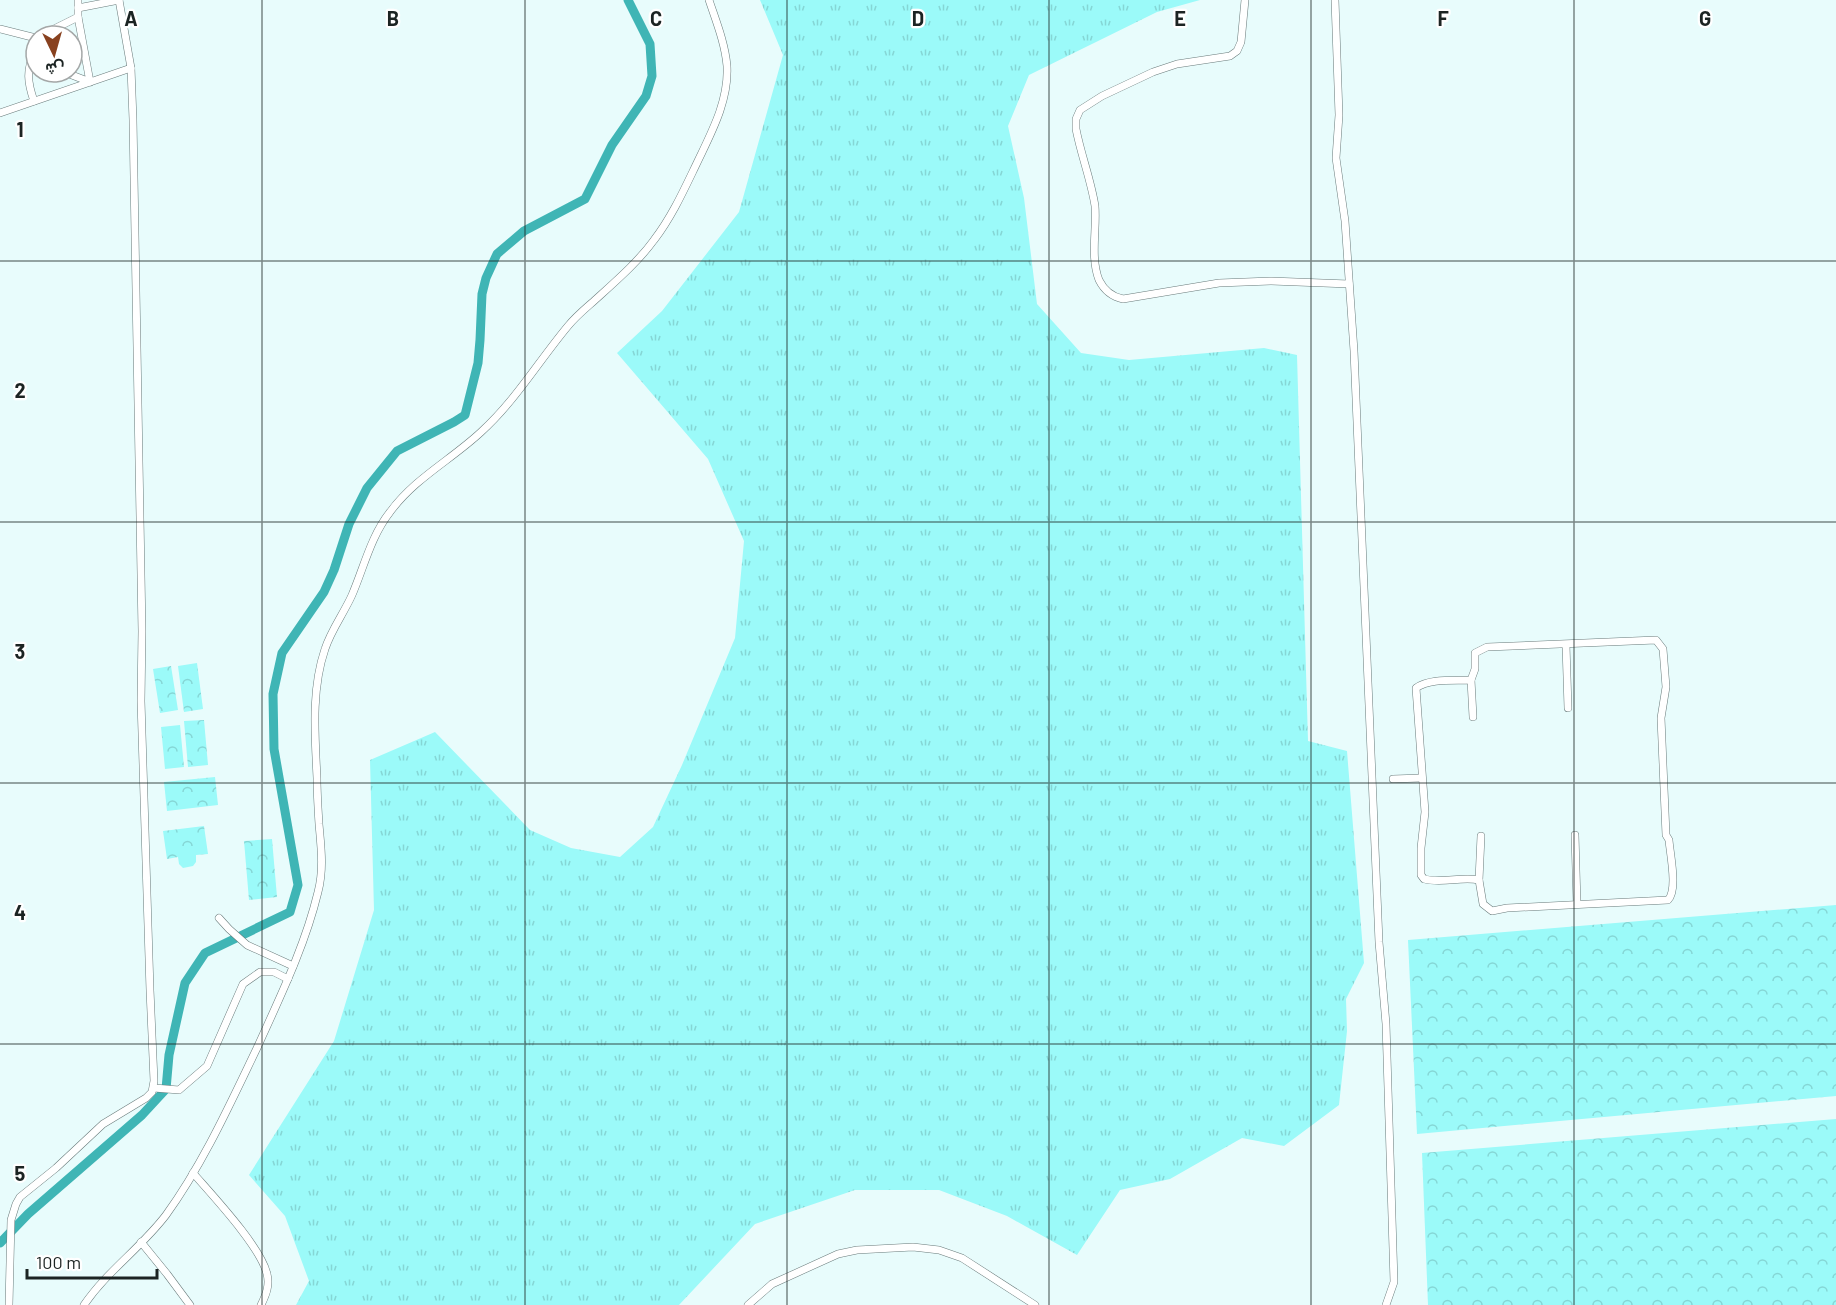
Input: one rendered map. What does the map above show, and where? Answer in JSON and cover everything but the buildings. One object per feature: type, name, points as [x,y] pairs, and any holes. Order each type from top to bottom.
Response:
[{"type":"street","points":[[9,1305],[11,1220],[20,1197],[56,1168],[103,1124],[142,1102],[154,1088],[141,701],[138,337],[131,69],[119,0],[78,4],[78,17],[90,82]]},
{"type":"street","points":[[84,1305],[101,1283],[165,1216],[193,1173],[243,1077],[288,980],[321,882],[316,688],[319,668],[326,644],[352,594],[364,562],[388,513],[419,480],[480,434],[510,402],[570,323],[617,280],[654,240],[679,201],[717,122],[724,93],[727,66],[719,29],[709,0]]},
{"type":"street","points":[[1245,0],[1241,42],[1237,51],[1230,56],[1177,64],[1153,72],[1091,102],[1077,115],[1075,124],[1095,207],[1095,261],[1100,280],[1113,296],[1123,299],[1229,283],[1271,281],[1349,284]]},
{"type":"street","points":[[1335,0],[1339,116],[1336,158],[1338,179],[1343,195],[1354,351],[1379,930],[1386,1024],[1394,1282],[1386,1305]]},
{"type":"street","points":[[65,24],[78,17]]},
{"type":"street","points":[[0,29],[24,35]]},
{"type":"street","points":[[0,112],[131,69]]},
{"type":"street","points":[[84,80],[90,82]]},
{"type":"street","points":[[29,84],[34,101]]},
{"type":"street","points":[[1473,717],[1471,681],[1475,669],[1475,653],[1487,647],[1656,640],[1664,649],[1666,687],[1661,718],[1666,835],[1669,840],[1673,893],[1668,900],[1507,908],[1492,911],[1483,904],[1479,880],[1481,836]]},
{"type":"street","points":[[1566,645],[1568,708]]},
{"type":"street","points":[[1471,681],[1441,681],[1419,685],[1416,688],[1425,812],[1421,875],[1424,879],[1429,880],[1473,878],[1479,880]]},
{"type":"street","points":[[1393,779],[1421,778]]},
{"type":"street","points":[[1575,836],[1577,904]]},
{"type":"street","points":[[219,918],[248,945],[293,966]]},
{"type":"street","points":[[154,1088],[179,1090],[207,1066],[243,984],[260,972],[274,972],[288,980]]},
{"type":"street","points":[[193,1173],[261,1258],[268,1275],[266,1296],[261,1305]]},
{"type":"street","points":[[141,1242],[190,1305]]},
{"type":"street","points":[[748,1305],[772,1284],[838,1254],[857,1250],[913,1247],[939,1250],[962,1258],[1035,1305]]},
{"type":"green space","points":[[760,0],[1200,0],[1157,12],[1029,75],[1008,126],[1024,198],[1037,304],[1081,353],[1129,360],[1264,348],[1297,355],[1308,741],[1347,751],[1364,963],[1346,999],[1347,1031],[1339,1105],[1284,1146],[1242,1138],[1170,1179],[1120,1190],[1077,1255],[1007,1216],[939,1190],[855,1190],[755,1224],[679,1305],[296,1305],[309,1281],[285,1216],[249,1175],[334,1041],[374,910],[370,760],[435,732],[530,830],[571,848],[620,857],[653,827],[682,765],[735,638],[744,541],[708,459],[617,353],[662,311],[739,212],[783,55]]},
{"type":"green space","points":[[197,663],[203,709],[184,712],[178,666]]},
{"type":"green space","points":[[171,666],[178,710],[160,713],[153,669]]},
{"type":"green space","points":[[204,720],[208,765],[188,767],[184,721]]},
{"type":"green space","points":[[180,725],[184,767],[165,769],[161,727]]},
{"type":"green space","points":[[215,777],[218,805],[167,811],[164,782]]},
{"type":"green space","points":[[204,826],[208,854],[196,855],[196,862],[193,866],[183,868],[179,864],[178,857],[167,859],[163,831]]},
{"type":"green space","points":[[272,839],[277,897],[249,900],[244,841]]},
{"type":"green space","points":[[1836,905],[1836,1096],[1417,1134],[1408,940]]},
{"type":"green space","points":[[1836,1119],[1836,1305],[1428,1305],[1422,1153]]},
{"type":"waterway","points":[[0,1243],[28,1214],[142,1115],[166,1089],[169,1055],[185,983],[205,953],[290,912],[298,885],[274,749],[273,694],[282,653],[324,592],[349,524],[367,488],[397,451],[465,415],[478,363],[482,294],[486,278],[497,254],[524,231],[585,199],[612,145],[646,96],[652,76],[650,44],[628,0]]}]
